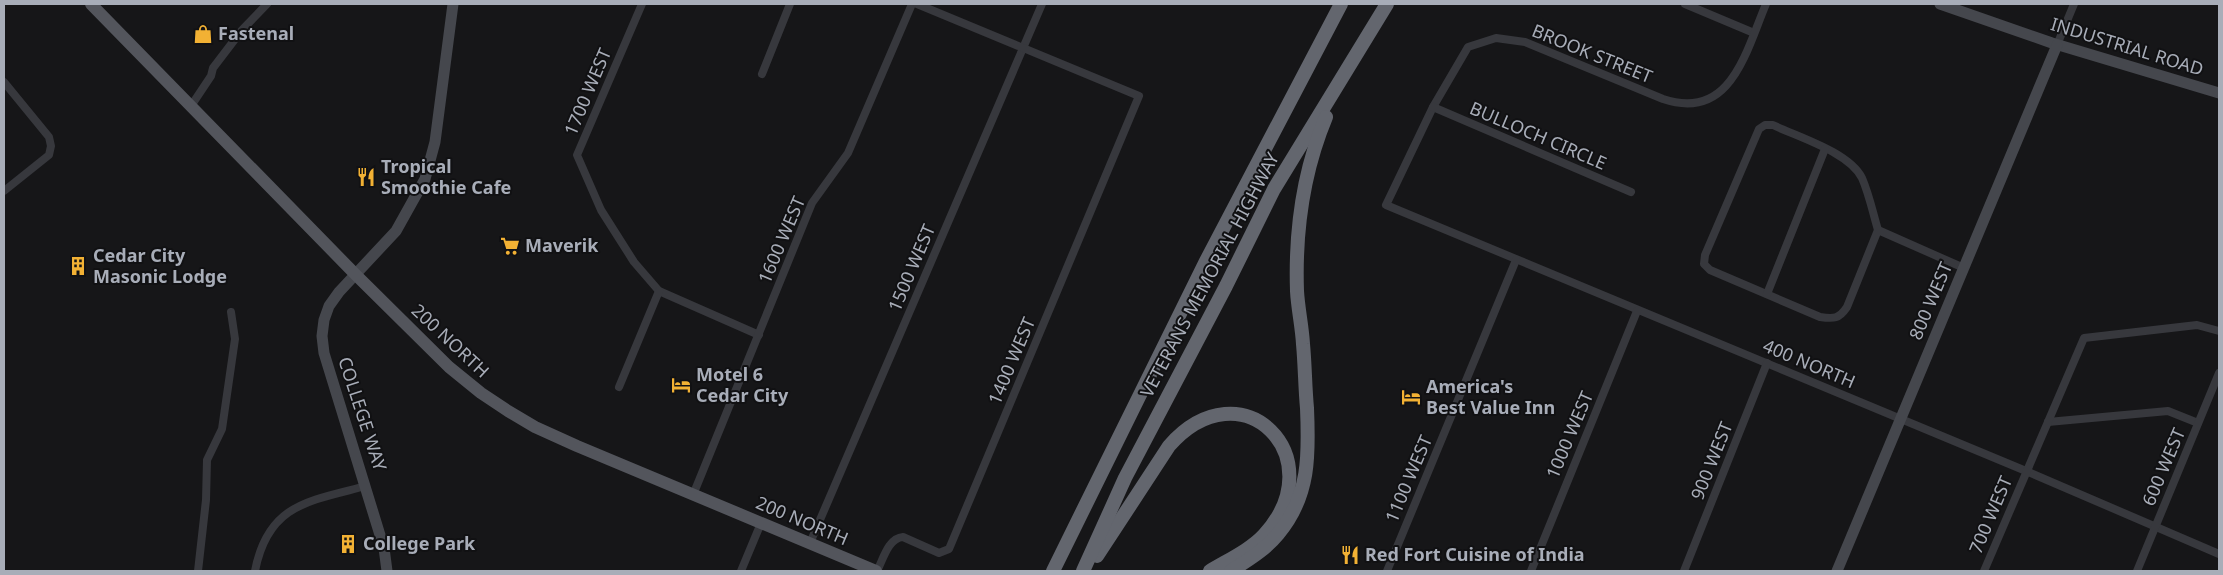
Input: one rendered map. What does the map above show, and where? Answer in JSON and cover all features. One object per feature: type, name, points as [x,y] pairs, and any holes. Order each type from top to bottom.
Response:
[{"type":"highway","name":"VETERANS MEMORIAL HIGHWAY","points":[[1052,571],[1205,263],[1341,4]]},
{"type":"highway","name":"VETERANS MEMORIAL HIGHWAY","points":[[1083,571],[1125,478],[1226,286],[1274,189],[1386,4]]},
{"type":"highway","points":[[1231,571],[1257,555],[1279,533],[1302,490],[1309,458],[1297,258],[1304,188],[1318,136],[1331,105],[1373,28]]},
{"type":"highway","points":[[1087,571],[1168,446],[1182,430],[1216,415],[1247,416],[1260,422],[1279,440],[1290,468],[1287,497],[1273,524],[1264,536],[1210,571]]},
{"type":"main road","name":"200 NORTH","points":[[91,4],[356,275],[449,367],[504,409],[535,427],[577,446],[877,571]]},
{"type":"street","points":[[191,106],[211,76],[214,68],[242,30],[267,4]]},
{"type":"street","name":"COLLEGE WAY","points":[[387,571],[384,548],[324,353],[322,336],[324,320],[329,306],[339,292],[396,231],[425,179],[435,142],[453,4]]},
{"type":"street","name":"1700 WEST","points":[[642,4],[577,155],[601,210],[634,262],[659,291],[759,335]]},
{"type":"street","points":[[762,74],[790,4]]},
{"type":"street","name":"1600 WEST","points":[[693,494],[812,204],[848,153],[912,4]]},
{"type":"street","points":[[917,4],[1023,49]]},
{"type":"street","name":"1500 WEST","points":[[810,543],[1042,4]]},
{"type":"street","points":[[1685,4],[1754,33]]},
{"type":"street","name":"BROOK STREET","points":[[1386,205],[1432,107],[1468,48],[1496,38],[1525,42],[1672,102],[1697,103],[1718,94],[1730,83],[1766,4]]},
{"type":"street","name":"INDUSTRIAL ROAD","points":[[1940,4],[2057,45],[2219,93]]},
{"type":"street","points":[[2057,45],[2074,4]]},
{"type":"street","name":"800 WEST","points":[[1837,571],[2057,45]]},
{"type":"street","name":"1400 WEST","points":[[877,571],[896,538],[903,537],[939,553],[949,549],[1139,96],[1023,49]]},
{"type":"street","points":[[4,82],[49,137],[51,146],[49,154],[4,191]]},
{"type":"street","name":"BULLOCH CIRCLE","points":[[1432,107],[1631,192]]},
{"type":"street","points":[[1765,125],[1773,125],[1826,149],[1849,162],[1862,177],[1878,230],[1847,307],[1841,316],[1834,319],[1820,317],[1710,270],[1704,264],[1705,255],[1759,129],[1765,125]]},
{"type":"street","points":[[1768,294],[1826,149]]},
{"type":"street","name":"400 NORTH","points":[[1386,205],[2026,471],[2219,554]]},
{"type":"street","points":[[1878,230],[1964,268]]},
{"type":"street","name":"1100 WEST","points":[[1387,571],[1516,260]]},
{"type":"street","points":[[619,387],[659,291]]},
{"type":"street","name":"1000 WEST","points":[[1531,571],[1638,311]]},
{"type":"street","points":[[198,571],[206,500],[207,460],[222,429],[235,339],[231,312]]},
{"type":"street","name":"700 WEST","points":[[1984,571],[2084,338],[2197,325],[2219,331]]},
{"type":"street","name":"900 WEST","points":[[1684,571],[1767,363]]},
{"type":"street","name":"600 WEST","points":[[2137,571],[2219,373]]},
{"type":"street","points":[[2048,422],[2168,411],[2198,423]]},
{"type":"street","points":[[255,571],[258,554],[266,537],[281,517],[312,501],[366,486]]},
{"type":"street","points":[[741,571],[761,523]]},
{"type":"place","name":"Fastenal","points":[[203,34]]},
{"type":"place","name":"Tropical Smoothie Cafe","points":[[366,177]]},
{"type":"place","name":"Maverik","points":[[510,246]]},
{"type":"place","name":"Cedar City Masonic Lodge","points":[[78,266]]},
{"type":"place","name":"Motel 6 Cedar City","points":[[681,385]]},
{"type":"place","name":"America's Best Value Inn","points":[[1411,397]]},
{"type":"place","name":"College Park","points":[[348,544]]},
{"type":"place","name":"Red Fort Cuisine of India","points":[[1350,555]]}]
